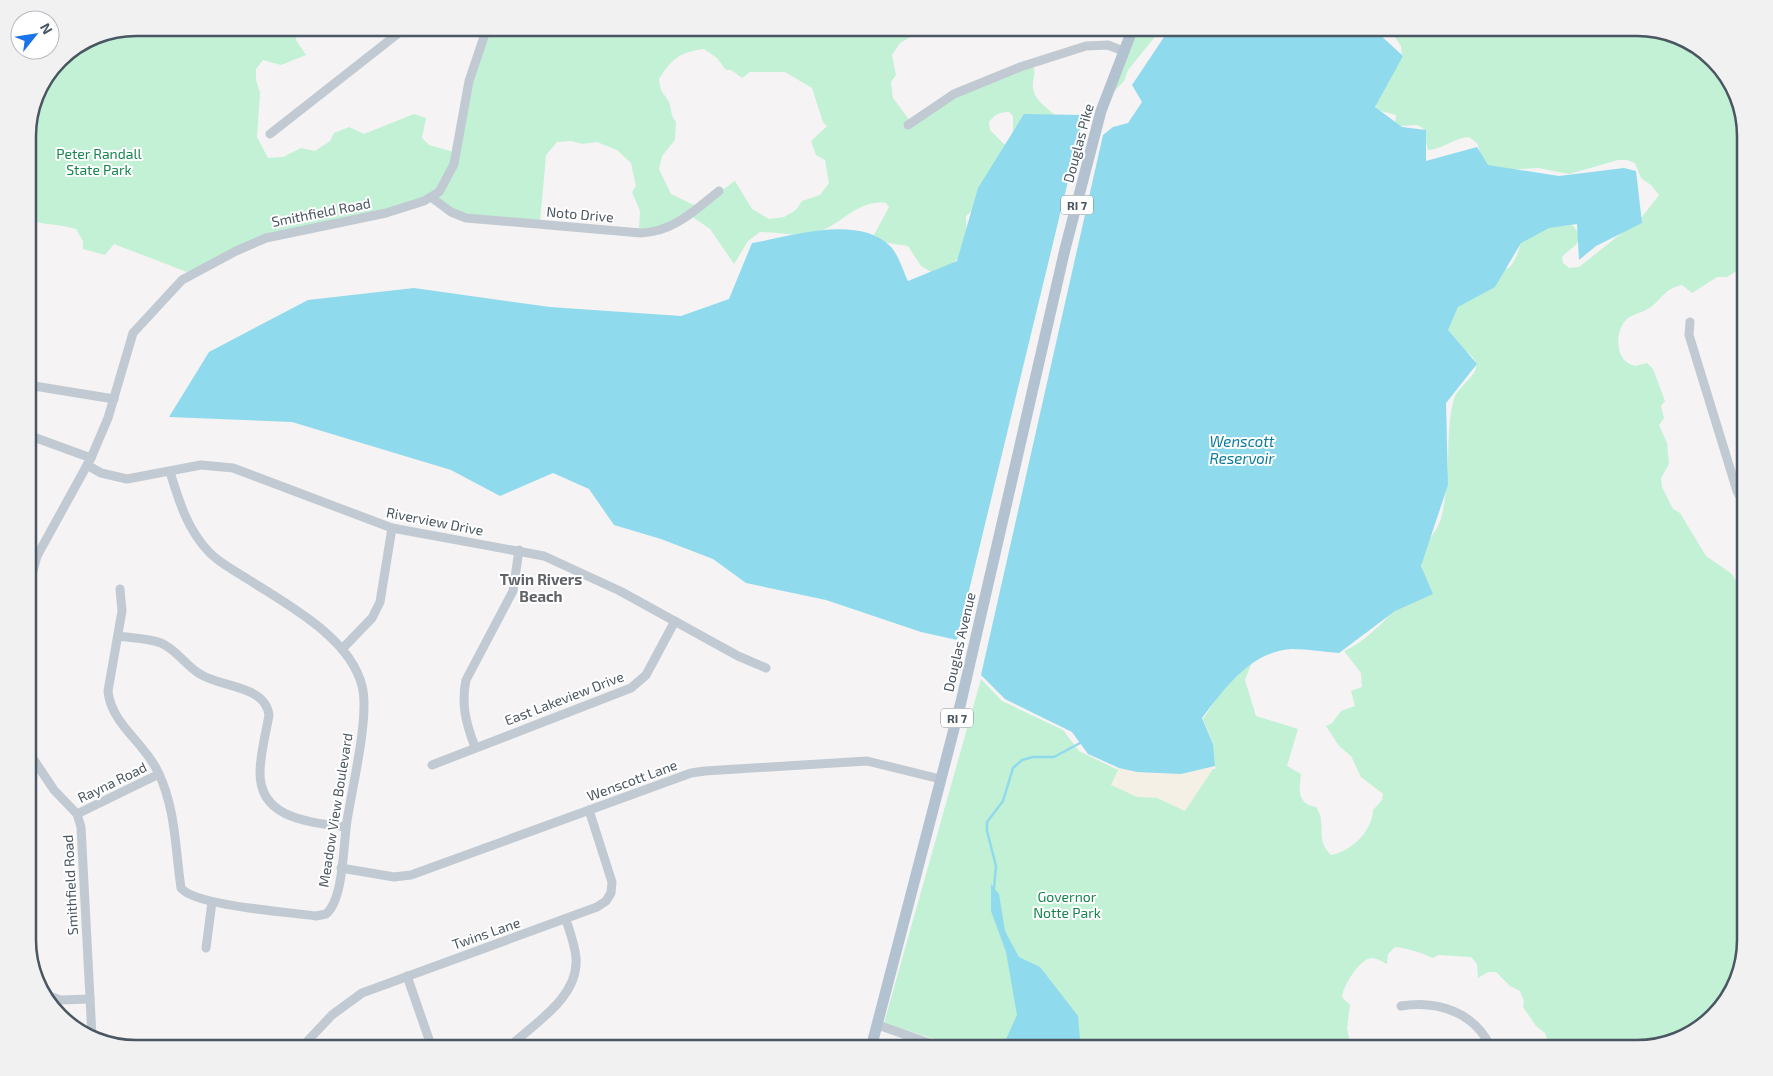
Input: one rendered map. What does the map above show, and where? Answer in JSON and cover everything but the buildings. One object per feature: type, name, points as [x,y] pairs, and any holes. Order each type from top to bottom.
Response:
[{"type":"main road","name":"Douglas Pike","points":[[1034,386],[1065,249],[1101,111],[1129,36]]},
{"type":"main road","name":"Douglas Avenue","points":[[873,1040],[961,702],[1034,386]]},
{"type":"street","points":[[270,134],[395,36]]},
{"type":"street","points":[[431,198],[439,192],[454,164],[469,81],[484,36]]},
{"type":"street","points":[[908,125],[954,94],[1020,67],[1086,46],[1108,46],[1122,51]]},
{"type":"street","name":"Noto Drive","points":[[431,198],[451,212],[466,218],[653,232],[670,227],[719,191]]},
{"type":"street","name":"Smithfield Road","points":[[36,560],[89,462],[114,399],[132,333],[188,276],[266,238],[386,213],[431,198]]},
{"type":"street","points":[[1690,322],[1689,334],[1737,491]]},
{"type":"street","points":[[36,386],[114,399]]},
{"type":"street","name":"Riverview Drive","points":[[36,439],[89,462],[116,478],[127,479],[202,465],[233,468],[392,528],[544,556],[568,566],[675,621],[738,656],[766,668]]},
{"type":"street","name":"Meadow View Boulevard","points":[[120,589],[122,611],[108,691],[109,700],[117,718],[147,752],[160,774],[170,804],[175,828],[181,888],[192,897],[212,902],[322,916],[335,903],[341,868],[365,703],[358,674],[351,658],[343,648],[309,620],[211,554],[188,523],[170,472]]},
{"type":"street","points":[[343,648],[372,618],[380,602],[392,528]]},
{"type":"street","points":[[475,747],[464,712],[466,680],[513,591],[519,550]]},
{"type":"street","name":"East Lakeview Drive","points":[[432,765],[631,688],[646,675],[675,621]]},
{"type":"street","points":[[118,636],[160,643],[200,674],[222,685],[259,696],[268,706],[269,715],[260,773],[267,796],[274,806],[291,818],[346,827]]},
{"type":"street","name":"Wenscott Lane","points":[[341,868],[394,877],[411,875],[691,773],[704,771],[866,761],[881,763],[940,779]]},
{"type":"street","name":"Smithfield Road","points":[[36,763],[54,790],[77,814],[82,851],[92,1029]]},
{"type":"street","name":"Rayna Road","points":[[77,814],[160,774]]},
{"type":"street","name":"Twins Lane","points":[[309,1040],[345,1004],[362,993],[566,920],[598,907],[606,901],[611,892],[612,882],[589,810]]},
{"type":"street","points":[[206,948],[212,902]]},
{"type":"street","points":[[517,1040],[563,998],[573,980],[576,959],[566,920]]},
{"type":"street","points":[[407,976],[429,1040]]},
{"type":"street","points":[[56,998],[60,1000],[90,999]]},
{"type":"street","points":[[1401,1006],[1418,1003],[1460,1013],[1480,1030],[1486,1040]]},
{"type":"street","points":[[878,1025],[920,1040]]},
{"type":"green space","name":"Peter Randall State Park","points":[[130,36],[296,36],[296,40],[306,55],[281,65],[263,60],[256,69],[256,80],[260,93],[257,137],[268,158],[283,157],[301,148],[315,151],[330,141],[334,133],[349,127],[364,134],[414,114],[426,118],[422,138],[429,145],[454,152],[481,36],[912,36],[900,43],[892,55],[896,75],[891,82],[893,98],[910,121],[938,100],[1031,61],[1034,69],[1034,93],[1040,102],[1058,119],[1013,132],[1013,116],[1009,112],[1003,112],[991,119],[989,122],[990,130],[1013,153],[974,209],[966,216],[965,246],[958,258],[933,273],[921,266],[908,246],[883,242],[874,235],[889,207],[886,203],[866,205],[824,230],[815,233],[760,232],[748,241],[734,264],[710,229],[691,216],[672,225],[639,230],[640,211],[632,192],[636,186],[631,163],[617,150],[597,142],[582,144],[571,141],[557,142],[546,155],[540,222],[453,216],[430,199],[296,230],[187,272],[114,244],[105,255],[83,249],[83,241],[76,229],[36,222],[36,130],[42,104],[57,76],[81,53],[98,44]],"holes":[[[704,49],[717,58],[726,70],[731,70],[742,78],[750,72],[785,72],[812,88],[823,122],[827,126],[811,141],[816,155],[825,160],[829,183],[820,195],[802,201],[796,210],[784,217],[769,219],[752,209],[735,181],[698,207],[671,194],[659,169],[662,156],[675,140],[676,122],[669,102],[661,90],[659,79],[668,66],[688,52]]]},
{"type":"green space","points":[[1128,36],[1156,36],[1128,70],[1124,81],[1110,96]]},
{"type":"green space","name":"Governor Notte Park","points":[[1394,36],[1649,37],[1675,44],[1703,61],[1720,81],[1731,104],[1737,130],[1737,271],[1727,277],[1717,277],[1692,293],[1682,285],[1671,289],[1653,306],[1627,319],[1620,330],[1618,344],[1619,351],[1626,362],[1635,366],[1647,363],[1653,369],[1665,401],[1661,406],[1664,418],[1659,425],[1667,443],[1669,464],[1661,478],[1662,487],[1673,509],[1680,513],[1706,556],[1732,574],[1737,582],[1737,939],[1733,965],[1723,990],[1697,1019],[1675,1032],[1662,1036],[1636,1040],[1547,1040],[1545,1033],[1536,1026],[1523,1007],[1524,1001],[1520,991],[1510,986],[1496,972],[1488,972],[1478,978],[1477,964],[1471,957],[1438,955],[1433,958],[1404,948],[1395,947],[1388,954],[1387,964],[1374,958],[1367,959],[1357,967],[1345,986],[1342,997],[1350,1005],[1347,1028],[1349,1040],[937,1040],[884,1023],[981,679],[1002,701],[1063,730],[1079,751],[1116,769],[1183,777],[1217,768],[1210,764],[1210,751],[1213,743],[1203,719],[1234,673],[1252,661],[1245,680],[1256,716],[1298,729],[1287,766],[1301,774],[1300,791],[1302,799],[1305,803],[1316,807],[1319,813],[1323,843],[1326,849],[1331,855],[1346,850],[1360,839],[1369,825],[1373,810],[1382,800],[1383,794],[1361,777],[1351,756],[1339,746],[1326,726],[1332,723],[1341,711],[1355,706],[1351,691],[1362,687],[1361,673],[1344,651],[1366,638],[1377,628],[1424,576],[1421,559],[1422,553],[1439,524],[1444,504],[1447,486],[1451,411],[1454,399],[1476,369],[1475,361],[1472,357],[1449,340],[1446,317],[1502,269],[1509,268],[1517,254],[1526,229],[1572,225],[1577,231],[1579,240],[1562,257],[1563,263],[1569,268],[1579,267],[1642,217],[1659,195],[1651,185],[1641,178],[1635,163],[1627,160],[1618,160],[1569,174],[1538,168],[1503,170],[1484,165],[1477,143],[1469,137],[1428,150],[1423,128],[1417,125],[1398,126],[1395,123],[1396,115],[1377,110],[1374,102],[1402,55],[1401,46]]},
{"type":"sand","points":[[1215,766],[1185,811],[1157,798],[1137,797],[1111,785],[1119,768],[1167,773]]},
{"type":"water","name":"Wenscott Reservoir","points":[[1165,36],[1381,36],[1403,56],[1375,107],[1402,127],[1426,130],[1426,161],[1477,147],[1488,165],[1559,176],[1624,168],[1636,171],[1642,223],[1596,246],[1579,260],[1577,224],[1549,228],[1521,243],[1495,287],[1458,307],[1448,330],[1477,364],[1446,403],[1448,485],[1421,566],[1433,594],[1395,611],[1339,653],[1292,649],[1277,651],[1264,656],[1252,664],[1240,673],[1202,718],[1213,744],[1215,766],[1181,774],[1137,772],[1119,768],[1088,754],[1072,732],[1005,699],[981,675],[1103,135],[1113,127],[1128,123],[1142,102],[1132,85]]},
{"type":"water","points":[[1024,114],[1084,115],[957,640],[921,632],[826,600],[746,583],[713,559],[661,539],[614,525],[589,489],[553,473],[500,496],[451,470],[292,422],[169,417],[209,352],[308,300],[414,288],[550,307],[681,316],[729,299],[752,243],[806,232],[844,229],[862,231],[878,237],[891,247],[899,259],[908,281],[957,261],[978,188]]},
{"type":"water","points":[[991,884],[999,894],[1005,931],[1019,957],[1040,967],[1078,1016],[1080,1040],[1006,1040],[1017,1015],[1006,952],[991,911]]},
{"type":"waterway","points":[[994,888],[996,866],[987,831],[987,822],[1003,801],[1013,768],[1022,760],[1033,757],[1054,757],[1080,743]]},
{"type":"district","name":"Twin Rivers Beach","points":[[541,588]]}]
